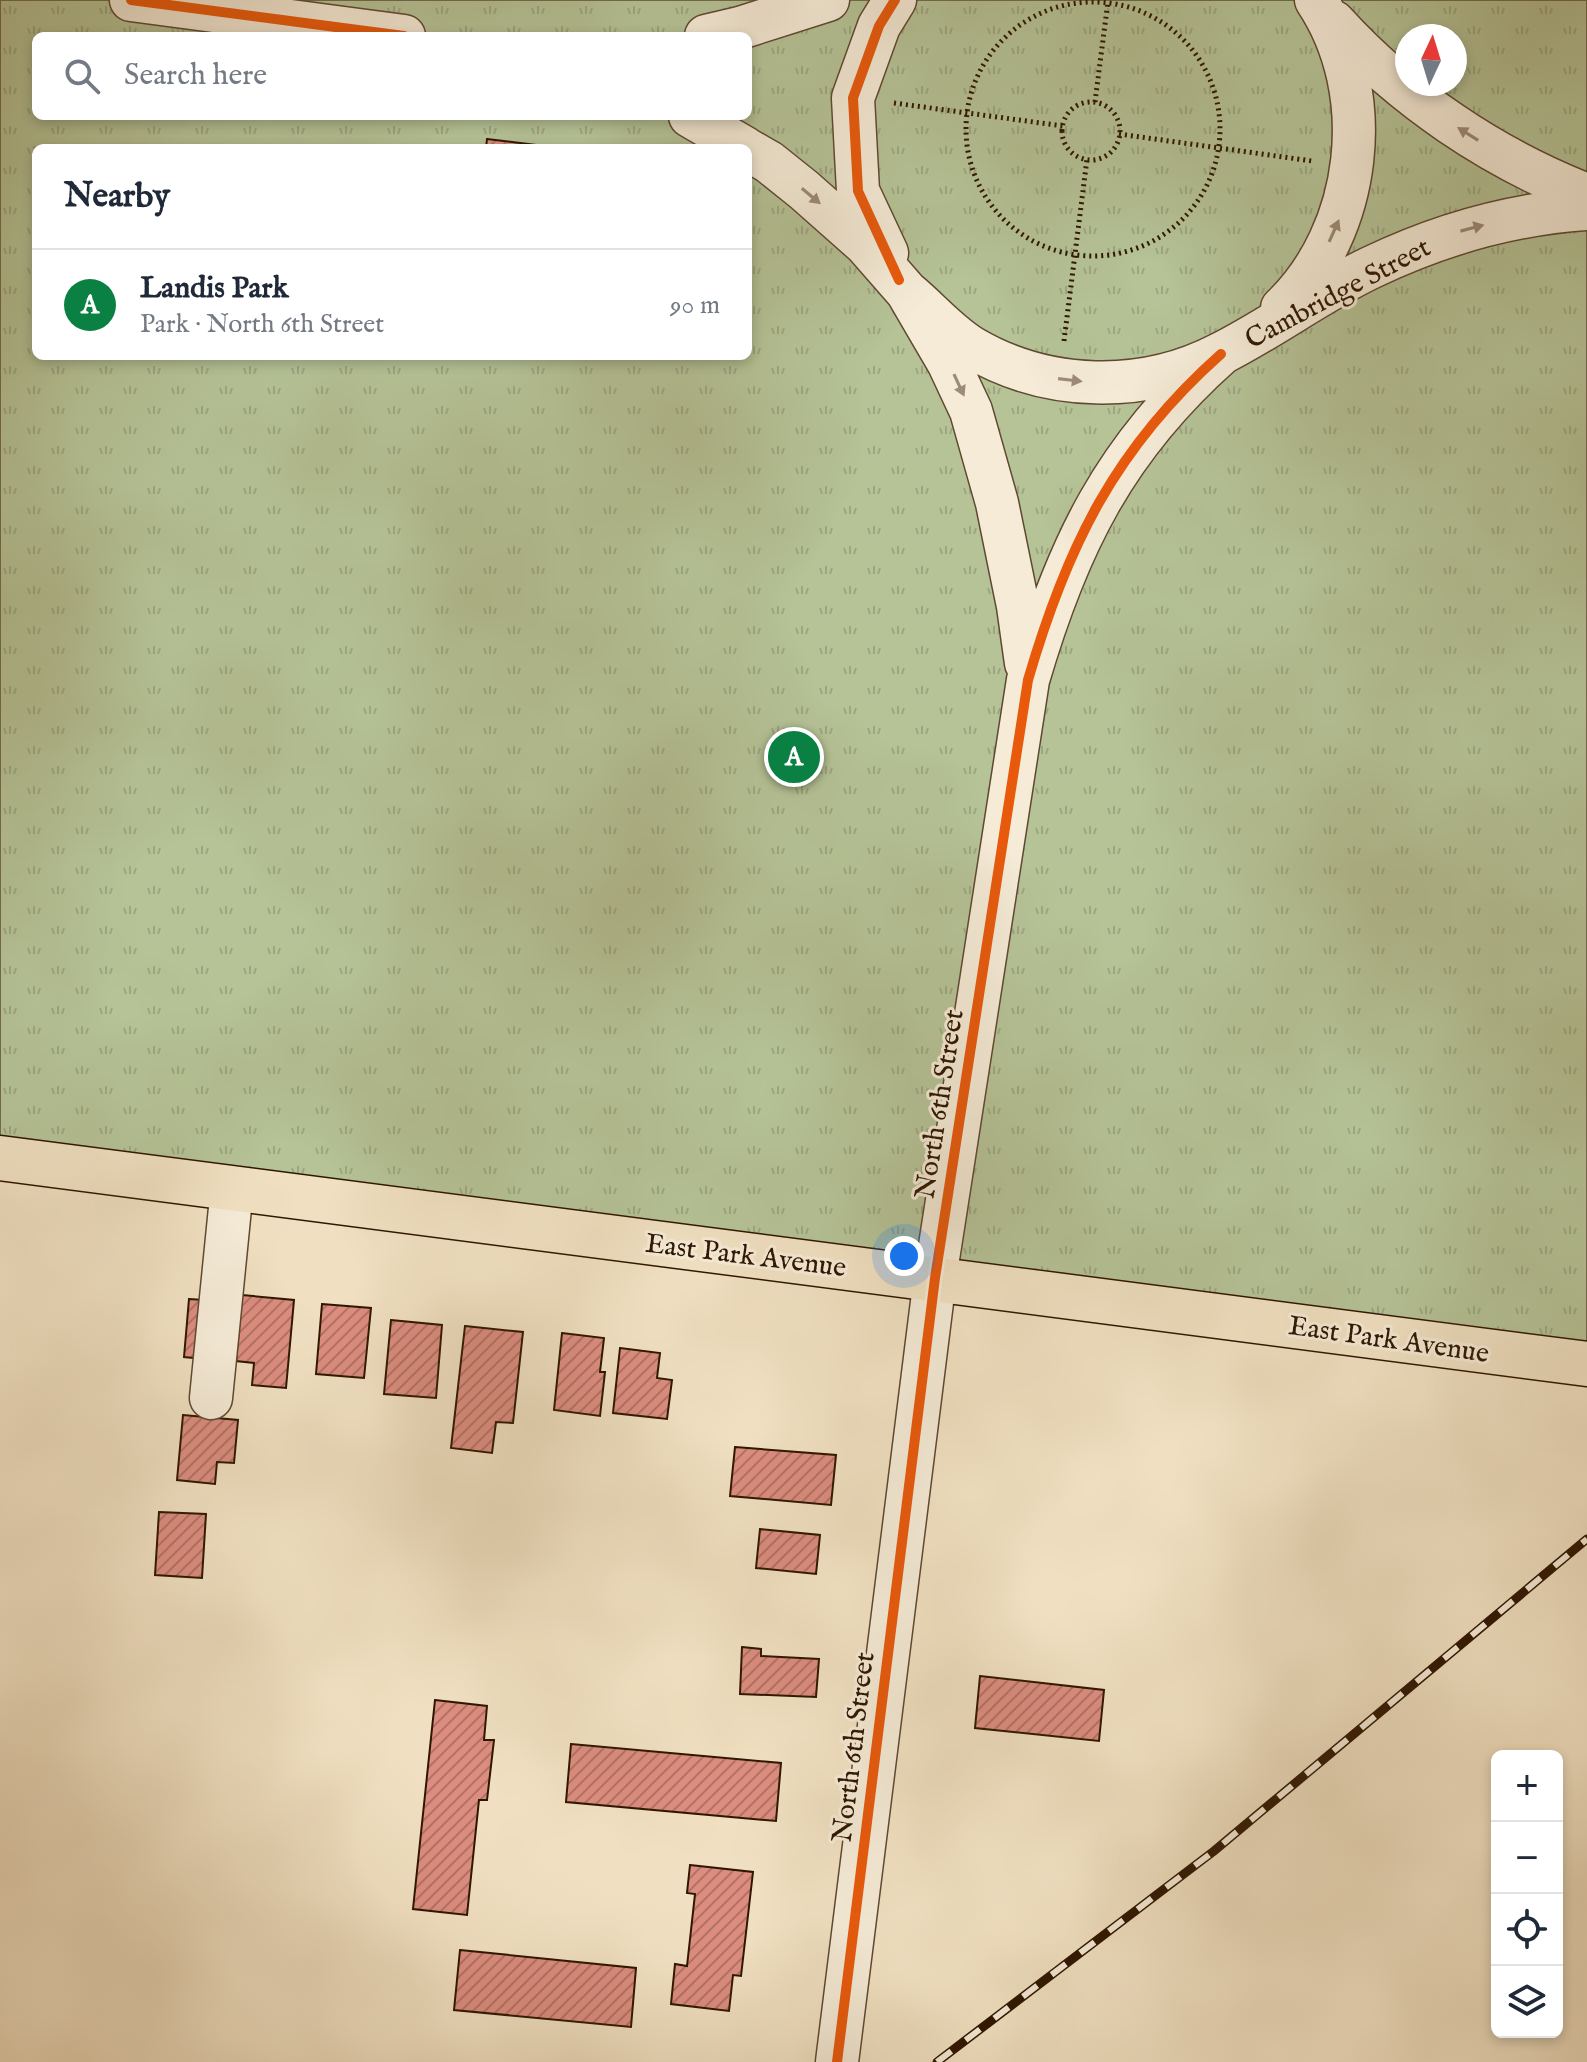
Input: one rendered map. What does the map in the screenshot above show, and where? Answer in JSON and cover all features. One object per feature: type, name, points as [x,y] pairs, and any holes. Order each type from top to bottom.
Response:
[{"type":"main road","name":"East Park Avenue","points":[[0,1158],[1587,1364]]},
{"type":"street","points":[[131,0],[374,32]]},
{"type":"street","points":[[722,32],[828,0]]},
{"type":"street","name":"North 6th Street","points":[[895,0],[879,26],[853,98],[858,191],[903,286],[949,364],[971,411],[1008,552],[1028,680]]},
{"type":"street","points":[[1320,5],[1354,45],[1385,73],[1451,123],[1545,177],[1587,195]]},
{"type":"street","name":"North 6th Street","points":[[837,2062],[935,1278],[1028,680],[1048,612],[1069,562],[1106,489],[1137,441],[1191,380],[1286,305],[1313,270],[1336,227],[1352,166],[1354,126],[1343,59],[1320,5]]},
{"type":"street","name":"Cambridge Street","points":[[697,120],[738,144]]},
{"type":"street","name":"Cambridge Street","points":[[752,152],[769,162],[839,220],[945,328],[971,347],[1013,367],[1059,379],[1104,383],[1138,381],[1181,371],[1224,352],[1370,268],[1448,234],[1500,221],[1587,209]]},
{"type":"street","points":[[211,1398],[232,1188]]},
{"type":"path","points":[[1095,102],[1108,1]]},
{"type":"path","points":[[1108,1],[1142,11],[1187,42],[1209,74],[1217,97],[1221,119],[1220,148],[1202,196],[1177,225],[1149,243],[1122,253],[1075,255],[1059,252],[1025,237],[995,210],[982,191],[972,167],[966,137],[967,113],[980,69],[1009,33],[1031,18],[1054,8],[1073,3],[1108,1]]},
{"type":"path","points":[[853,98],[1063,126]]},
{"type":"path","points":[[1095,102],[1113,113],[1118,124],[1118,142],[1108,154],[1087,159],[1077,156],[1068,147],[1063,126],[1073,108],[1082,103],[1095,102]]},
{"type":"path","points":[[1119,134],[1352,166]]},
{"type":"path","points":[[1059,379],[1087,159]]},
{"type":"green space","points":[[0,0],[1587,0],[1587,1362],[0,1159]]},
{"type":"building","points":[[487,139],[528,144],[486,144]]},
{"type":"building","points":[[242,1295],[294,1300],[286,1388],[252,1385],[254,1363],[236,1361]]},
{"type":"building","points":[[189,1299],[218,1301],[213,1360],[184,1357]]},
{"type":"building","points":[[322,1304],[371,1308],[364,1378],[316,1374]]},
{"type":"building","points":[[391,1320],[442,1325],[436,1398],[384,1394]]},
{"type":"building","points":[[465,1326],[523,1332],[513,1423],[496,1422],[492,1453],[451,1448]]},
{"type":"building","points":[[562,1333],[604,1338],[600,1372],[605,1372],[600,1416],[554,1410]]},
{"type":"building","points":[[620,1348],[660,1353],[657,1378],[672,1380],[667,1419],[613,1413]]},
{"type":"building","points":[[183,1415],[238,1420],[234,1463],[217,1462],[215,1484],[177,1480]]},
{"type":"building","points":[[735,1447],[836,1455],[831,1505],[730,1496]]},
{"type":"building","points":[[159,1512],[206,1514],[202,1578],[155,1575]]},
{"type":"building","points":[[760,1529],[820,1535],[816,1574],[756,1568]]},
{"type":"building","points":[[742,1647],[761,1649],[761,1656],[819,1659],[816,1697],[740,1694]]},
{"type":"building","points":[[980,1676],[1104,1690],[1099,1741],[975,1728]]},
{"type":"building","points":[[435,1700],[487,1706],[484,1740],[494,1740],[487,1800],[479,1800],[467,1915],[413,1909]]},
{"type":"building","points":[[571,1744],[781,1763],[776,1821],[566,1802]]},
{"type":"building","points":[[690,1865],[753,1872],[741,1976],[733,1975],[729,2011],[671,2004],[675,1964],[687,1966],[695,1894],[687,1893]]},
{"type":"building","points":[[460,1950],[636,1968],[631,2027],[454,2010]]},
{"type":"railway","points":[[937,2062],[1214,1851],[1587,1539]]},
{"type":"cycle path","points":[[131,0],[374,32]]},
{"type":"cycle path","points":[[895,0],[879,26],[853,98],[858,191],[899,280]]},
{"type":"cycle path","points":[[837,2062],[935,1278],[1028,680],[1060,586],[1099,502],[1152,426],[1221,354]]},
{"type":"place","name":"Landis Park","points":[[794,757]]}]
